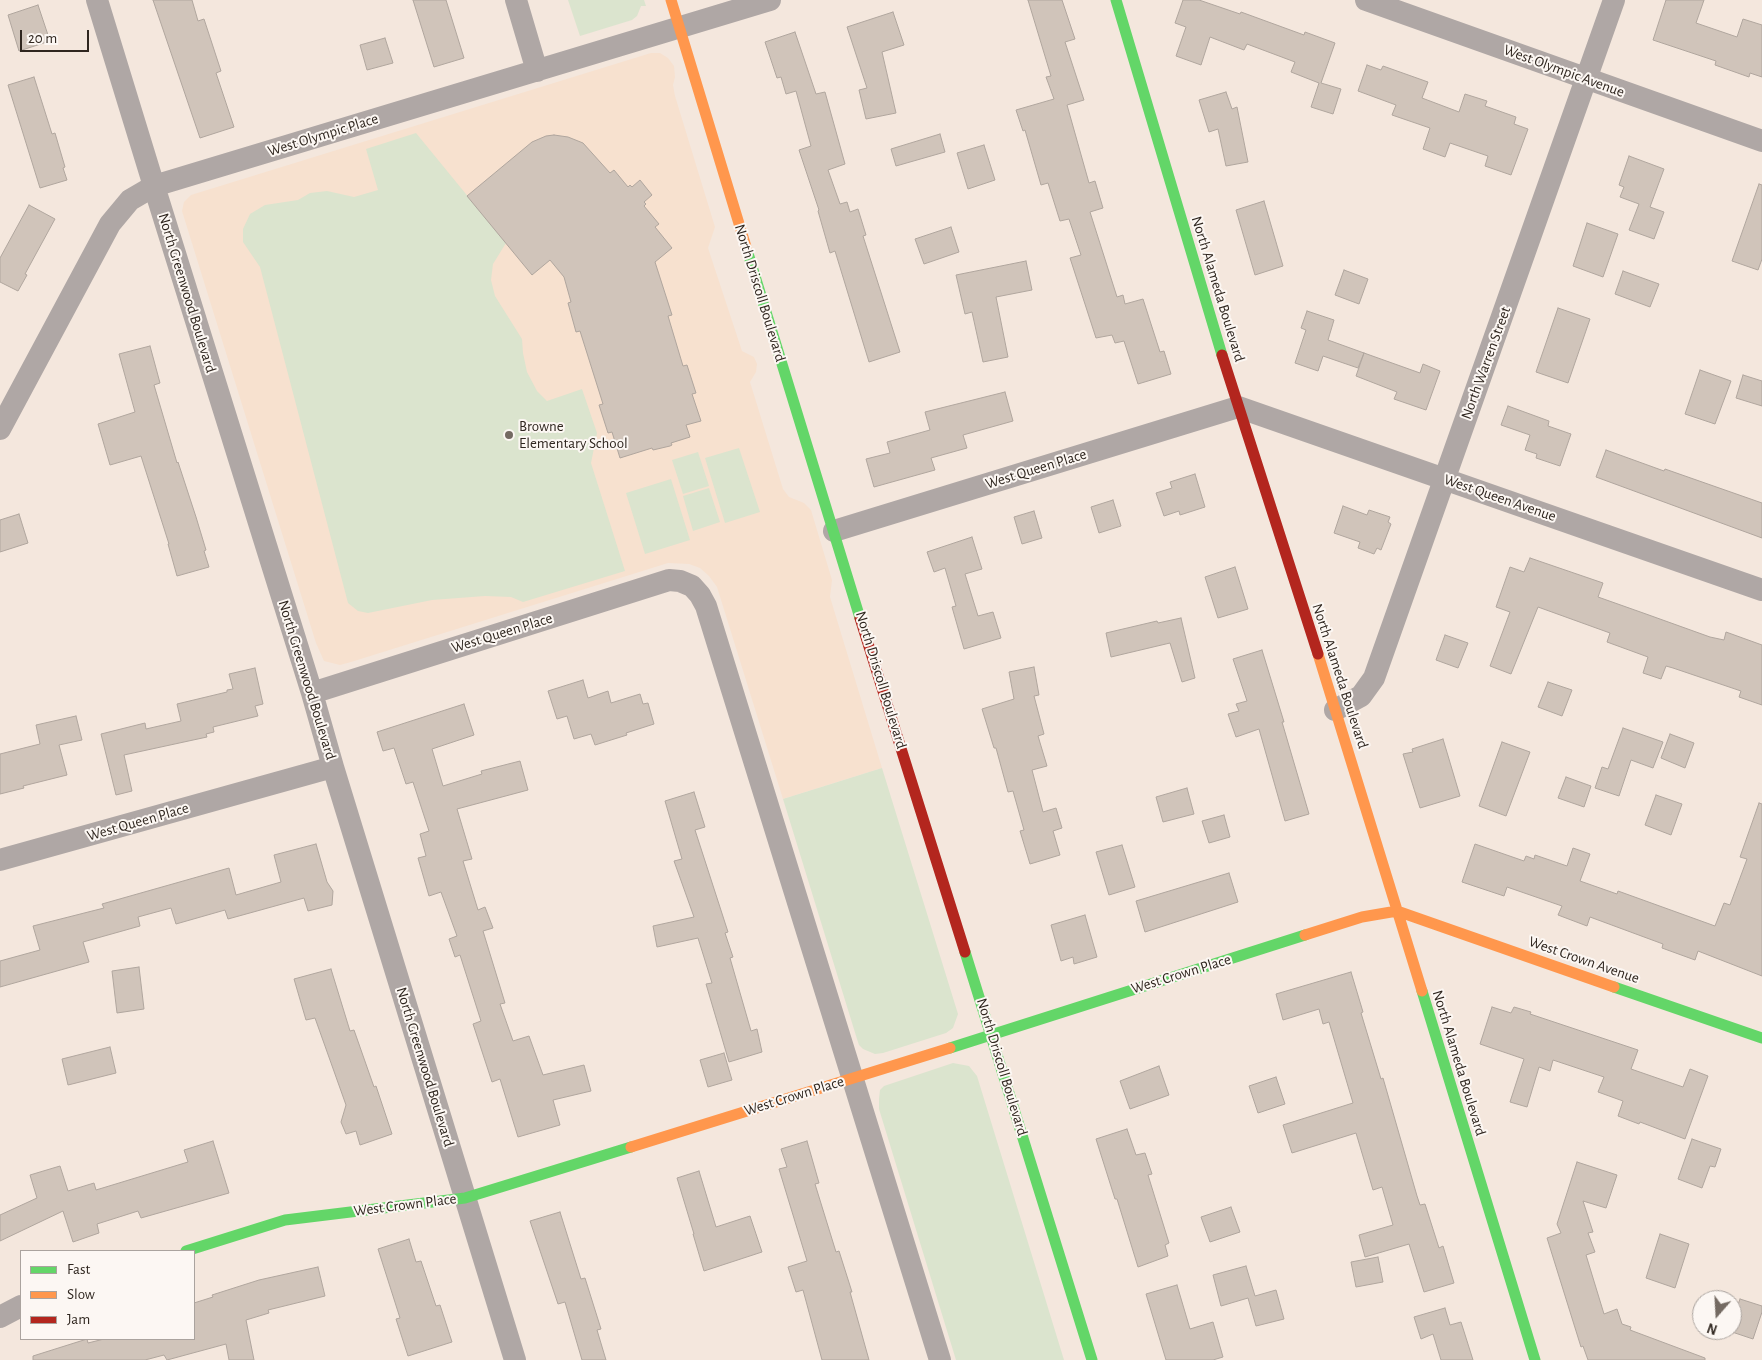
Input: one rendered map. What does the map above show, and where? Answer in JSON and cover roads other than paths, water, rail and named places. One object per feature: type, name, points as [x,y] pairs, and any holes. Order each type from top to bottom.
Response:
[{"type":"street","name":"North Greenwood Boulevard","points":[[97,0],[312,693],[515,1360]]},
{"type":"street","points":[[516,0],[537,71]]},
{"type":"street","name":"North Driscoll Boulevard","points":[[671,0],[1092,1360]]},
{"type":"street","name":"West Olympic Place","points":[[0,428],[110,224],[130,200],[154,186],[770,0]]},
{"type":"street","name":"North Alameda Boulevard","points":[[1116,0],[1238,407],[1335,710],[1536,1360]]},
{"type":"street","name":"West Olympic Avenue","points":[[1366,0],[1762,140]]},
{"type":"street","name":"North Warren Street","points":[[1335,710],[1361,696],[1374,678],[1614,0]]},
{"type":"street","name":"West Queen Avenue","points":[[1238,407],[1762,590]]},
{"type":"street","name":"West Queen Place","points":[[834,531],[1238,407]]},
{"type":"street","name":"West Queen Place","points":[[312,693],[669,580],[680,581],[692,586],[706,606],[851,1078]]},
{"type":"street","name":"West Queen Place","points":[[0,860],[333,767]]},
{"type":"street","name":"West Crown Place","points":[[189,1250],[285,1220],[465,1198],[1362,917],[1397,911]]},
{"type":"street","name":"West Crown Avenue","points":[[1397,911],[1762,1038]]},
{"type":"street","points":[[851,1078],[940,1360]]},
{"type":"street","points":[[0,1317],[20,1307]]},
{"type":"place","name":"Browne Elementary School","points":[[509,435]]}]
